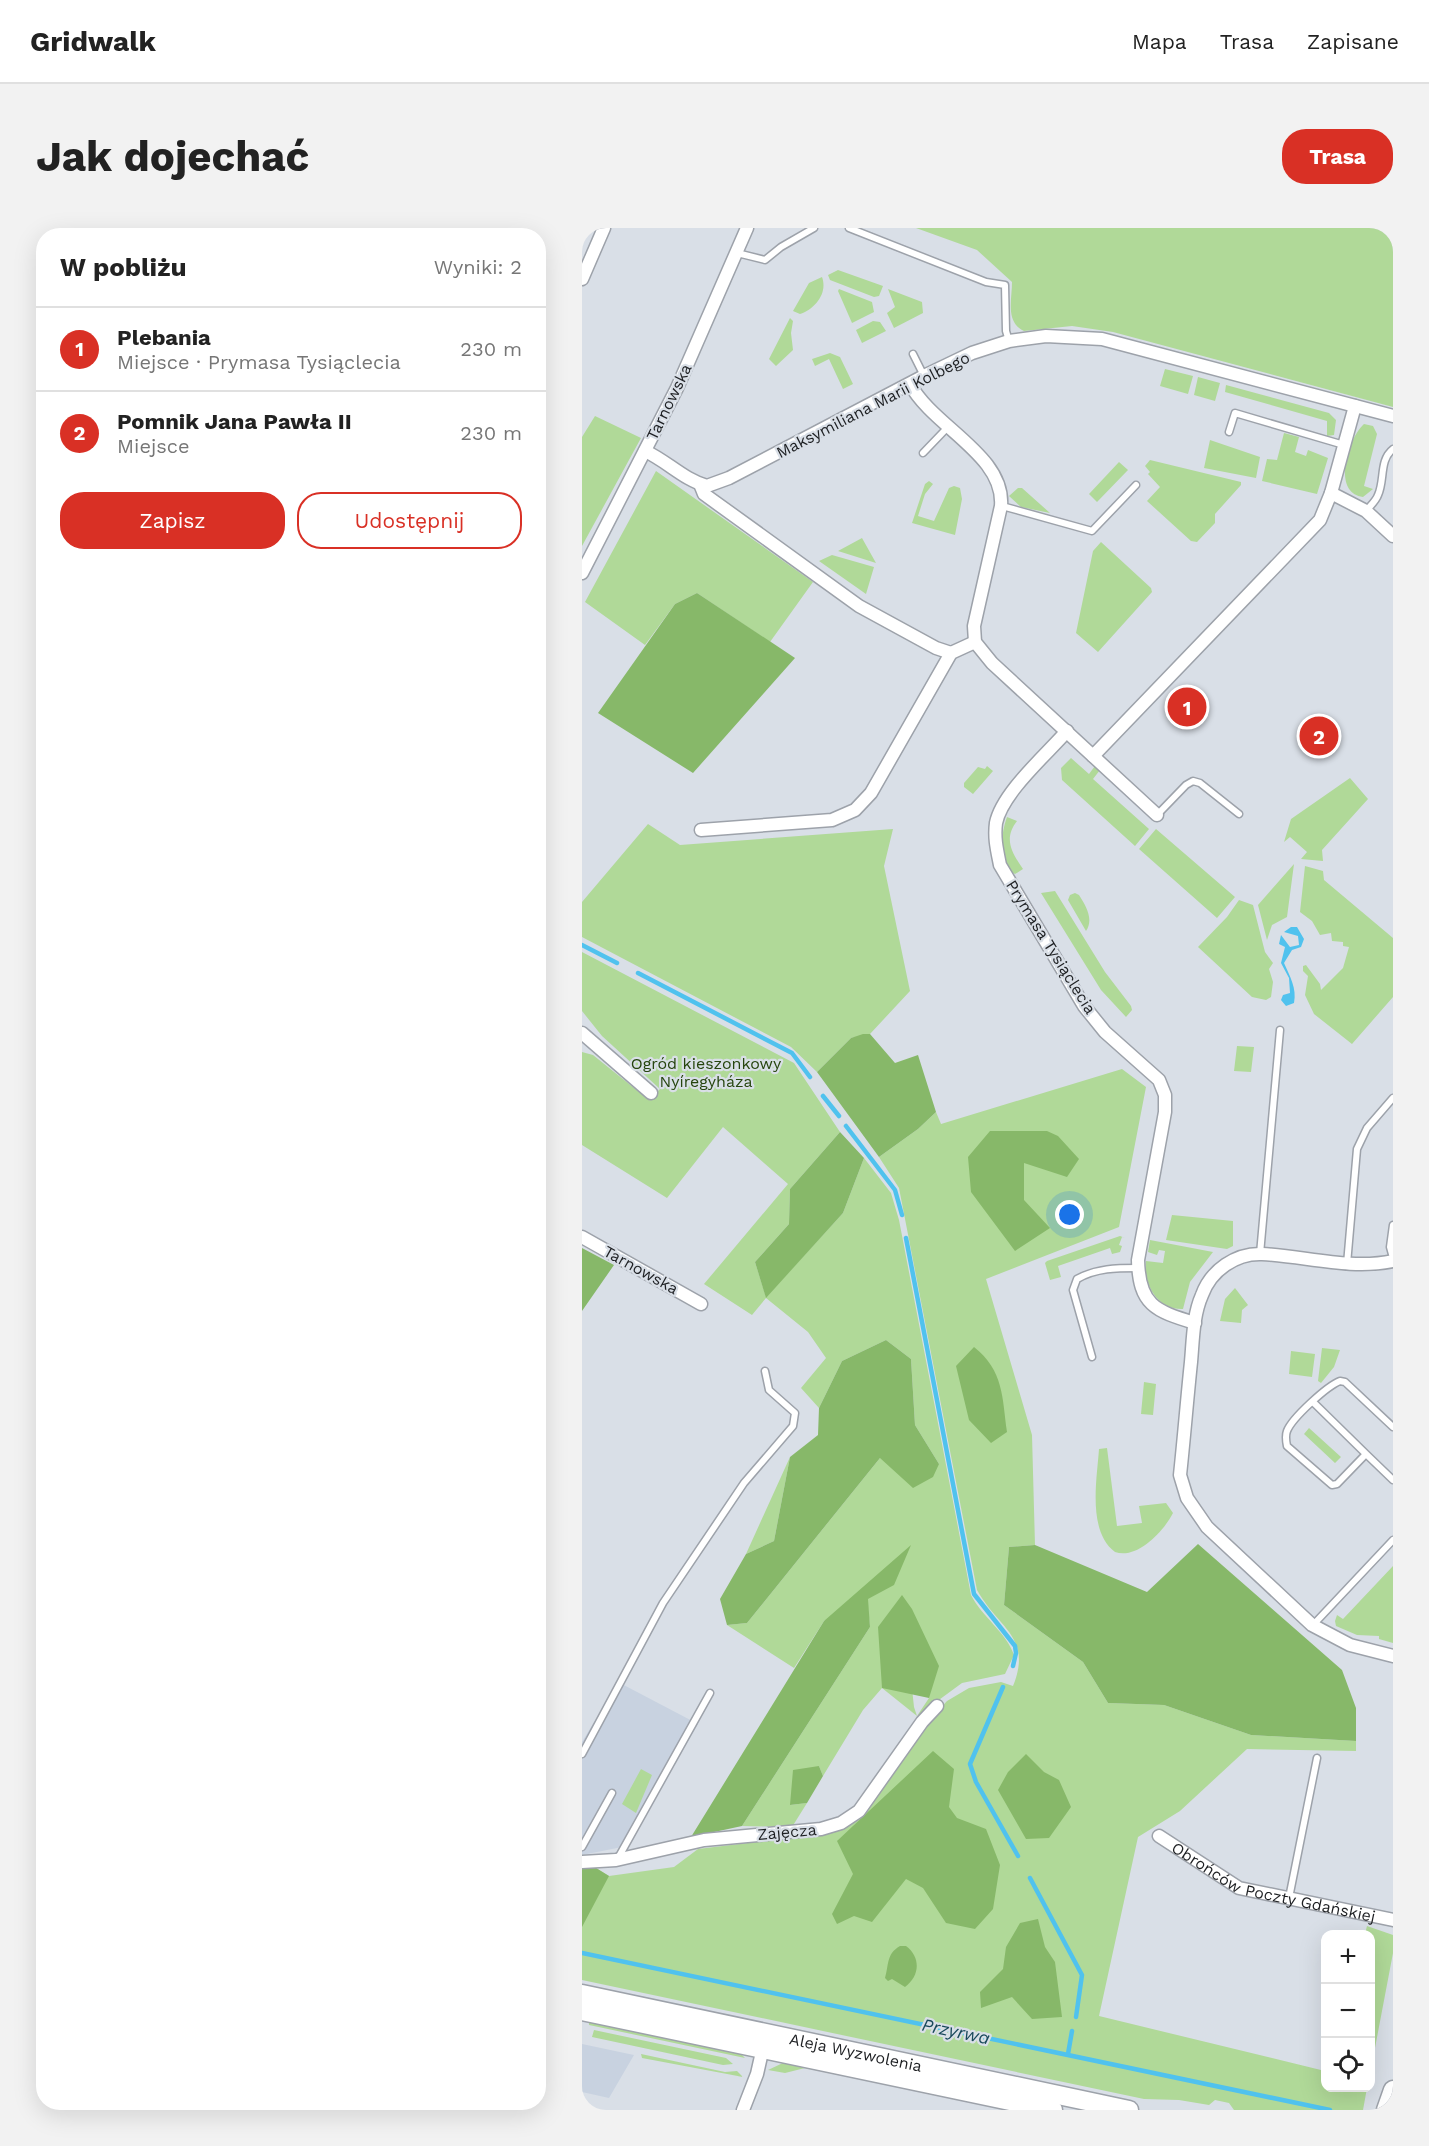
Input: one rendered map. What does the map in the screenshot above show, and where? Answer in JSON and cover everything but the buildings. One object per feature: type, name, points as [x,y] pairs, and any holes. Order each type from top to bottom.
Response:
[{"type":"main road","name":"Aleja Wyzwolenia","points":[[582,1994],[764,2041],[1053,2110]]},
{"type":"main road","name":"Aleja Wyzwolenia","points":[[582,2011],[764,2041],[1130,2110]]},
{"type":"main road","points":[[1386,2110],[1393,2090]]},
{"type":"street","points":[[582,279],[604,228]]},
{"type":"street","name":"Tarnowska","points":[[582,573],[677,388],[747,228]]},
{"type":"street","name":"Maksymiliana Marii Kolbego","points":[[700,484],[708,486],[729,478],[924,376],[972,353],[1009,340],[1064,335],[1102,339],[1393,416]]},
{"type":"street","points":[[910,384],[918,399],[976,453],[996,476],[1002,496],[974,626],[975,642],[992,663],[1157,815]]},
{"type":"street","points":[[1093,756],[1320,519],[1331,493],[1355,406]]},
{"type":"street","points":[[645,450],[700,484],[704,494],[859,606],[936,648],[951,653]]},
{"type":"street","points":[[1331,493],[1366,511],[1393,536]]},
{"type":"street","points":[[700,830],[832,820],[855,810],[871,794],[951,653],[975,642]]},
{"type":"street","name":"Prymasa Tysiąclecia","points":[[1067,731],[1004,803],[996,822],[995,840],[1000,865],[1084,1006],[1105,1032],[1159,1080],[1165,1095],[1165,1112],[1138,1268]]},
{"type":"street","points":[[582,1033],[651,1093]]},
{"type":"street","name":"Tarnowska","points":[[582,1237],[701,1304]]},
{"type":"street","points":[[1393,1259],[1375,1265],[1347,1264],[1260,1254],[1239,1256],[1218,1270],[1202,1293],[1195,1323],[1180,1476],[1187,1498],[1207,1527],[1312,1625],[1350,1645],[1393,1656]]},
{"type":"street","points":[[1138,1268],[1145,1298],[1156,1310],[1195,1323]]},
{"type":"street","name":"Zajęcza","points":[[582,1862],[616,1860],[704,1840],[822,1829],[841,1823],[859,1811],[922,1722],[937,1706]]},
{"type":"street","name":"Obrońców Poczty Gdańskiej","points":[[1159,1836],[1239,1888],[1393,1920]]},
{"type":"street","points":[[743,2110],[764,2041]]},
{"type":"lane","points":[[737,253],[765,260],[781,247],[814,228]]},
{"type":"lane","points":[[849,228],[986,282],[1005,285],[1006,331],[1009,340]]},
{"type":"lane","points":[[913,354],[924,376]]},
{"type":"lane","points":[[1229,432],[1235,413],[1344,445]]},
{"type":"lane","points":[[923,453],[947,428]]},
{"type":"lane","points":[[1366,511],[1378,497],[1388,453],[1393,449]]},
{"type":"lane","points":[[1001,506],[1092,531],[1136,485]]},
{"type":"lane","points":[[1157,815],[1186,784],[1193,781],[1200,783],[1239,814]]},
{"type":"lane","points":[[1260,1254],[1280,1030]]},
{"type":"lane","points":[[1347,1264],[1357,1149],[1367,1128],[1393,1098]]},
{"type":"lane","points":[[1393,1225],[1390,1247],[1393,1259]]},
{"type":"lane","points":[[1092,1357],[1073,1290],[1077,1279],[1089,1272],[1109,1268],[1138,1268]]},
{"type":"lane","points":[[582,1754],[663,1604],[744,1483],[793,1426],[795,1413],[769,1390],[765,1371]]},
{"type":"lane","points":[[1366,1454],[1337,1484],[1332,1485],[1287,1446],[1286,1433],[1313,1402],[1334,1383],[1345,1382],[1393,1427]]},
{"type":"lane","points":[[1313,1402],[1393,1480]]},
{"type":"lane","points":[[1312,1625],[1393,1540]]},
{"type":"lane","points":[[616,1860],[710,1693]]},
{"type":"lane","points":[[1288,1900],[1317,1758]]},
{"type":"lane","points":[[582,1847],[612,1793]]},
{"type":"shaded area","points":[[618,1682],[698,1724],[627,1846],[582,1855],[582,1742]]},
{"type":"shaded area","points":[[582,2044],[634,2055],[609,2098],[582,2092]]},
{"type":"green space","points":[[916,228],[1393,228],[1393,407],[1113,332],[1072,326],[1024,331],[1014,322],[1012,316],[1012,282],[977,250]]},
{"type":"green space","points":[[838,270],[883,286],[879,296],[874,297],[830,280],[828,275]]},
{"type":"green space","points":[[822,277],[823,289],[819,300],[805,312],[800,314],[793,311],[809,283]]},
{"type":"green space","points":[[839,289],[872,302],[874,312],[852,323]]},
{"type":"green space","points":[[888,289],[922,302],[923,313],[894,328],[887,313],[895,307]]},
{"type":"green space","points":[[790,318],[793,321],[791,333],[793,350],[776,366],[769,359]]},
{"type":"green space","points":[[873,321],[880,322],[886,331],[862,343],[856,330]]},
{"type":"green space","points":[[830,353],[840,357],[853,384],[843,389],[829,359],[815,366],[812,359]]},
{"type":"green space","points":[[1165,369],[1193,376],[1188,394],[1160,386]]},
{"type":"green space","points":[[1198,377],[1220,383],[1215,401],[1194,395]]},
{"type":"green space","points":[[1226,385],[1329,413],[1336,420],[1334,435],[1327,436],[1327,421],[1225,392]]},
{"type":"green space","points":[[595,416],[641,438],[582,546],[582,437]]},
{"type":"green space","points":[[1364,424],[1373,426],[1377,434],[1364,486],[1373,489],[1363,497],[1353,493],[1347,486],[1345,476],[1348,452]]},
{"type":"green space","points":[[1284,433],[1299,437],[1295,452],[1306,456],[1308,450],[1328,458],[1317,494],[1262,481],[1267,459],[1277,460]]},
{"type":"green space","points":[[1210,440],[1260,457],[1256,478],[1204,468]]},
{"type":"green space","points":[[1150,460],[1241,482],[1241,485],[1215,514],[1215,523],[1197,542],[1191,541],[1147,501],[1160,487],[1148,474],[1150,472],[1145,466]]},
{"type":"green space","points":[[1119,462],[1128,470],[1097,502],[1089,494]]},
{"type":"green space","points":[[656,471],[813,582],[770,642],[697,593],[675,604],[645,645],[585,602]]},
{"type":"green space","points":[[929,481],[933,484],[925,494],[918,516],[934,521],[949,488],[954,486],[960,488],[962,499],[955,535],[912,523],[925,484]]},
{"type":"green space","points":[[1018,488],[1022,488],[1050,513],[1021,507],[1009,496]]},
{"type":"green space","points":[[862,538],[876,563],[838,551]]},
{"type":"green space","points":[[1101,542],[1151,588],[1152,592],[1098,652],[1076,633],[1093,551]]},
{"type":"green space","points":[[832,555],[874,567],[866,594],[819,561]]},
{"type":"green space","points":[[697,593],[795,658],[693,773],[598,713],[675,604]]},
{"type":"green space","points":[[1071,758],[1089,774],[1095,766],[1100,770],[1093,779],[1149,829],[1135,846],[1062,780],[1061,768]]},
{"type":"green space","points":[[987,766],[993,771],[973,794],[964,787],[964,783],[978,767],[985,769]]},
{"type":"green space","points":[[1350,778],[1368,799],[1322,850],[1323,861],[1301,859],[1307,852],[1290,837],[1284,842],[1291,819]]},
{"type":"green space","points":[[1007,817],[1017,821],[1010,834],[1010,840],[1015,857],[1023,869],[1015,874],[1009,870],[1003,857],[1002,840]]},
{"type":"green space","points":[[648,824],[680,845],[893,829],[884,866],[910,991],[870,1034],[851,1038],[817,1072],[791,1047],[582,937],[582,902]]},
{"type":"green space","points":[[1156,829],[1235,897],[1217,918],[1139,849]]},
{"type":"green space","points":[[1294,864],[1287,917],[1272,925],[1267,940],[1258,905]]},
{"type":"green space","points":[[1305,866],[1323,871],[1324,880],[1393,938],[1393,997],[1352,1044],[1314,1014],[1305,995],[1308,976],[1303,971],[1303,966],[1306,965],[1320,984],[1321,990],[1343,968],[1349,947],[1343,946],[1343,942],[1332,941],[1331,933],[1320,935],[1312,921],[1300,912]]},
{"type":"green space","points":[[1055,891],[1105,972],[1131,1006],[1132,1010],[1126,1017],[1101,990],[1041,893]]},
{"type":"green space","points":[[1075,893],[1079,895],[1088,913],[1089,922],[1086,931],[1068,900],[1070,895]]},
{"type":"green space","points":[[1239,900],[1253,905],[1265,952],[1273,963],[1269,969],[1273,982],[1271,997],[1266,1000],[1252,997],[1198,947],[1227,917]]},
{"type":"green space","name":"Ogród kieszonkowy Nyíregyháza","points":[[582,952],[794,1063],[840,1132],[790,1189],[789,1224],[755,1262],[766,1297],[843,1213],[864,1158],[891,1193],[899,1220],[971,1595],[1005,1639],[1014,1655],[1005,1674],[962,1683],[917,1716],[882,1688],[863,1710],[823,1776],[819,1766],[790,1805],[807,1803],[792,1827],[742,1826],[870,1627],[867,1599],[894,1585],[824,1621],[794,1668],[727,1625],[747,1623],[880,1458],[939,1464],[915,1425],[911,1359],[886,1340],[842,1361],[819,1408],[801,1388],[826,1358],[808,1332],[766,1298],[752,1315],[704,1284],[788,1184],[723,1127],[667,1198],[582,1145],[582,1052],[593,1055],[649,1100],[660,1089],[602,1036],[582,1011]],"holes":[[[902,1597],[929,1698],[917,1716],[914,1707]]]},
{"type":"green space","points":[[870,1034],[895,1063],[918,1055],[936,1112],[918,1129],[879,1157],[817,1072],[851,1038]]},
{"type":"green space","points":[[1237,1046],[1254,1047],[1251,1072],[1234,1071]]},
{"type":"green space","points":[[1122,1069],[1146,1087],[1119,1227],[986,1279],[1032,1435],[1035,1545],[1009,1547],[1004,1605],[1083,1662],[1108,1703],[1164,1705],[1251,1735],[1356,1741],[1356,1751],[1247,1749],[1180,1811],[1138,1837],[1099,2016],[1321,2070],[1321,2092],[1366,2092],[1363,2110],[1234,2110],[1229,2103],[1215,2100],[1209,2105],[1179,2100],[1144,2099],[582,1980],[582,1869],[596,1868],[609,1876],[674,1867],[698,1849],[830,1833],[860,1818],[926,1724],[947,1701],[969,1688],[1001,1682],[1013,1686],[1019,1656],[1016,1644],[977,1590],[899,1188],[879,1157],[918,1129],[936,1112],[941,1124]]},
{"type":"green space","points":[[990,1131],[1047,1131],[1058,1136],[1079,1159],[1067,1177],[1024,1163],[1024,1200],[1050,1228],[1015,1251],[971,1192],[968,1157]]},
{"type":"green space","points":[[840,1132],[864,1158],[843,1213],[766,1298],[755,1262],[789,1224],[790,1189]]},
{"type":"green space","points":[[1172,1215],[1233,1221],[1233,1246],[1227,1249],[1166,1240]]},
{"type":"green space","points":[[1120,1236],[1125,1238],[1122,1237],[1119,1245],[1122,1246],[1120,1252],[1112,1254],[1110,1248],[1058,1266],[1061,1277],[1050,1280],[1045,1263],[1047,1261]]},
{"type":"green space","points":[[1150,1240],[1213,1252],[1190,1282],[1183,1309],[1166,1305],[1159,1300],[1150,1287],[1146,1261],[1163,1263],[1165,1251],[1159,1250],[1157,1255],[1148,1252]]},
{"type":"green space","points":[[582,1248],[614,1265],[582,1311]]},
{"type":"green space","points":[[1235,1288],[1248,1305],[1242,1310],[1241,1323],[1220,1321],[1225,1299]]},
{"type":"green space","points":[[886,1340],[911,1359],[915,1425],[939,1464],[933,1477],[913,1488],[880,1458],[747,1623],[727,1625],[720,1599],[746,1554],[774,1541],[790,1457],[818,1435],[819,1408],[842,1361]]},
{"type":"green space","points":[[974,1347],[991,1365],[1002,1396],[1007,1432],[991,1443],[969,1420],[956,1366]]},
{"type":"green space","points":[[1322,1348],[1340,1350],[1334,1367],[1321,1383],[1318,1381]]},
{"type":"green space","points":[[1291,1351],[1315,1354],[1312,1377],[1289,1374]]},
{"type":"green space","points":[[1144,1382],[1156,1384],[1153,1415],[1141,1414]]},
{"type":"green space","points":[[1309,1428],[1341,1457],[1335,1463],[1304,1434]]},
{"type":"green space","points":[[1107,1448],[1117,1526],[1142,1523],[1139,1506],[1166,1503],[1173,1513],[1163,1528],[1149,1542],[1132,1552],[1115,1552],[1106,1543],[1100,1531],[1096,1504],[1099,1449]]},
{"type":"green space","points":[[790,1457],[774,1541],[746,1554]]},
{"type":"green space","points":[[1198,1544],[1342,1670],[1356,1708],[1356,1741],[1251,1735],[1164,1705],[1108,1703],[1083,1662],[1004,1605],[1009,1547],[1035,1545],[1147,1592]]},
{"type":"green space","points":[[911,1545],[894,1585],[868,1599],[870,1627],[742,1826],[691,1837],[824,1621]]},
{"type":"green space","points":[[1393,1566],[1393,1643],[1379,1639],[1379,1636],[1357,1635],[1336,1626],[1337,1615],[1343,1619]]},
{"type":"green space","points":[[902,1595],[912,1609],[939,1666],[929,1698],[882,1688],[878,1627]]},
{"type":"green space","points":[[933,1751],[954,1769],[949,1807],[957,1818],[986,1829],[1000,1865],[993,1909],[975,1929],[946,1923],[923,1888],[906,1879],[872,1922],[854,1916],[837,1924],[832,1914],[853,1874],[837,1841]]},
{"type":"green space","points":[[1026,1754],[1044,1772],[1059,1780],[1071,1807],[1049,1838],[1026,1839],[998,1790],[1008,1772]]},
{"type":"green space","points":[[819,1766],[823,1776],[807,1803],[790,1805],[793,1770]]},
{"type":"green space","points":[[641,1769],[652,1775],[636,1813],[622,1804]]},
{"type":"green space","points":[[596,1868],[609,1876],[582,1927],[582,1869]]},
{"type":"green space","points":[[1038,1919],[1045,1947],[1055,1962],[1062,2017],[1032,2019],[1012,1997],[981,2008],[980,1992],[1003,1969],[1006,1947],[1020,1923]]},
{"type":"green space","points":[[1367,1926],[1393,1935],[1393,1953],[1375,2048],[1375,1930],[1366,1930]]},
{"type":"green space","points":[[900,1946],[906,1946],[911,1950],[917,1966],[914,1978],[905,1987],[892,1979],[888,1981],[885,1978],[890,1956]]},
{"type":"green space","points":[[589,2021],[741,2054],[745,2058],[589,2025]]},
{"type":"green space","points":[[594,2030],[726,2058],[733,2064],[723,2065],[592,2037]]},
{"type":"green space","points":[[641,2054],[725,2072],[737,2071],[743,2077],[642,2058]]},
{"type":"green space","points":[[785,2062],[1013,2110],[805,2068],[785,2073],[768,2070]]},
{"type":"water","points":[[1291,927],[1297,927],[1304,939],[1301,947],[1292,950],[1284,963],[1295,992],[1294,1003],[1286,1006],[1281,1000],[1283,995],[1290,993],[1289,978],[1281,963],[1285,947],[1279,944],[1281,935],[1290,947],[1299,945],[1298,936],[1284,932]]},
{"type":"waterway","points":[[582,945],[617,963]]},
{"type":"waterway","points":[[638,973],[792,1053],[810,1077]]},
{"type":"waterway","points":[[823,1096],[839,1116]]},
{"type":"waterway","points":[[846,1126],[895,1190],[902,1215]]},
{"type":"waterway","points":[[906,1238],[974,1594],[1015,1646],[1013,1666]]},
{"type":"waterway","points":[[1003,1687],[970,1764],[976,1782],[1018,1856]]},
{"type":"waterway","points":[[1030,1878],[1082,1975],[1076,2017]]},
{"type":"waterway","name":"Przyrwa","points":[[582,1953],[1330,2110]]},
{"type":"waterway","points":[[1068,2054],[1072,2031]]},
{"type":"place","name":"Plebania","points":[[1187,707]]},
{"type":"place","name":"Pomnik Jana Pawła II","points":[[1319,736]]}]
